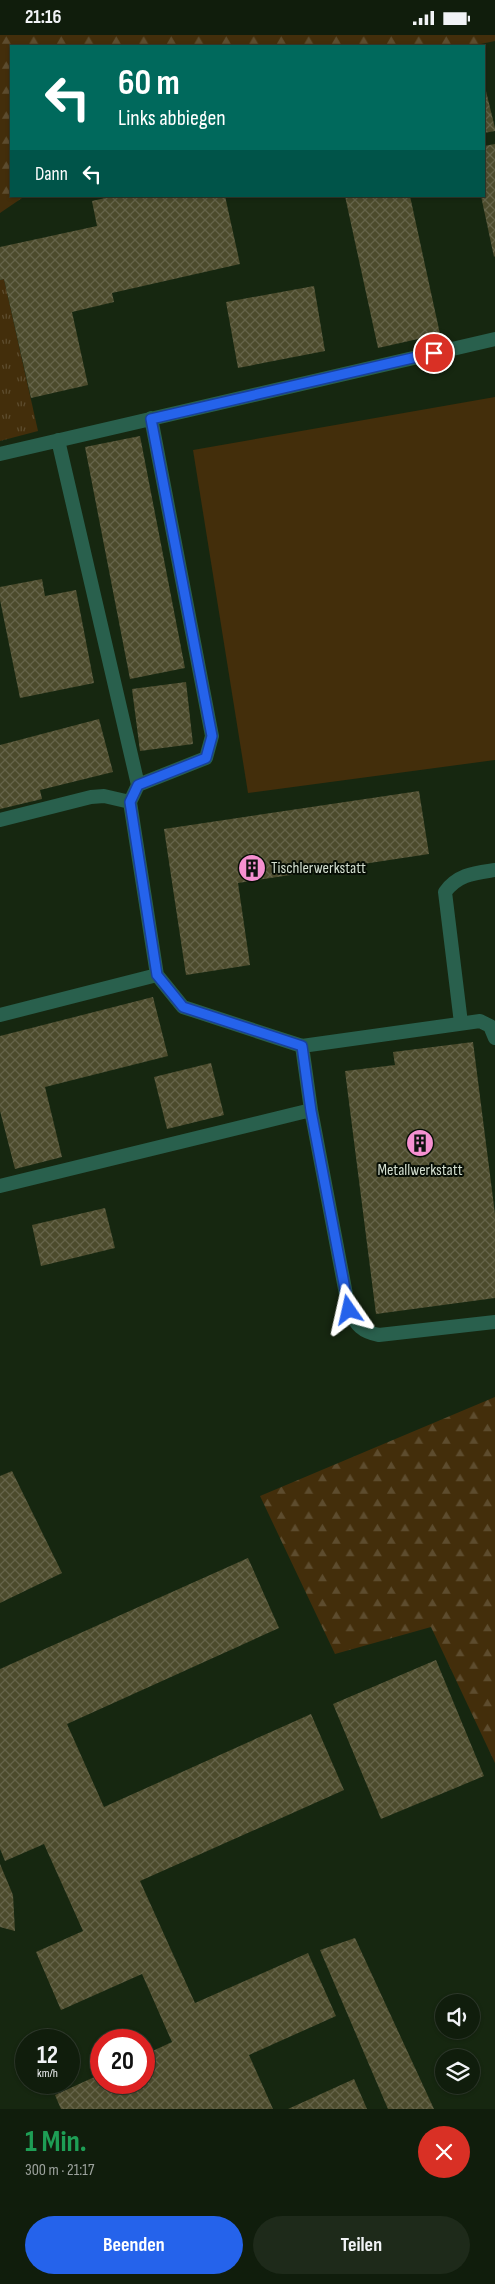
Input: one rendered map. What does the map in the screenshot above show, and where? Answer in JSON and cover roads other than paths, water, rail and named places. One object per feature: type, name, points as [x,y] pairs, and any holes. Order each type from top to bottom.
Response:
[{"type":"lane","points":[[0,454],[495,339]]},
{"type":"lane","points":[[138,785],[206,758],[212,736],[151,419]]},
{"type":"lane","points":[[58,440],[138,785],[130,802],[157,975],[183,1007],[302,1046],[480,1021],[490,1026],[495,1038]]},
{"type":"lane","points":[[0,820],[91,797],[104,796],[130,802]]},
{"type":"lane","points":[[461,1023],[446,892],[453,881],[470,874],[495,870]]},
{"type":"lane","points":[[0,1015],[157,975]]},
{"type":"lane","points":[[302,1046],[311,1111],[349,1310],[356,1325],[367,1333],[379,1335],[495,1322]]},
{"type":"lane","points":[[0,1186],[311,1111]]},
{"type":"place","name":"Tischlerwerkstatt","points":[[252,868]]},
{"type":"place","name":"Metallwerkstatt","points":[[420,1143]]}]
